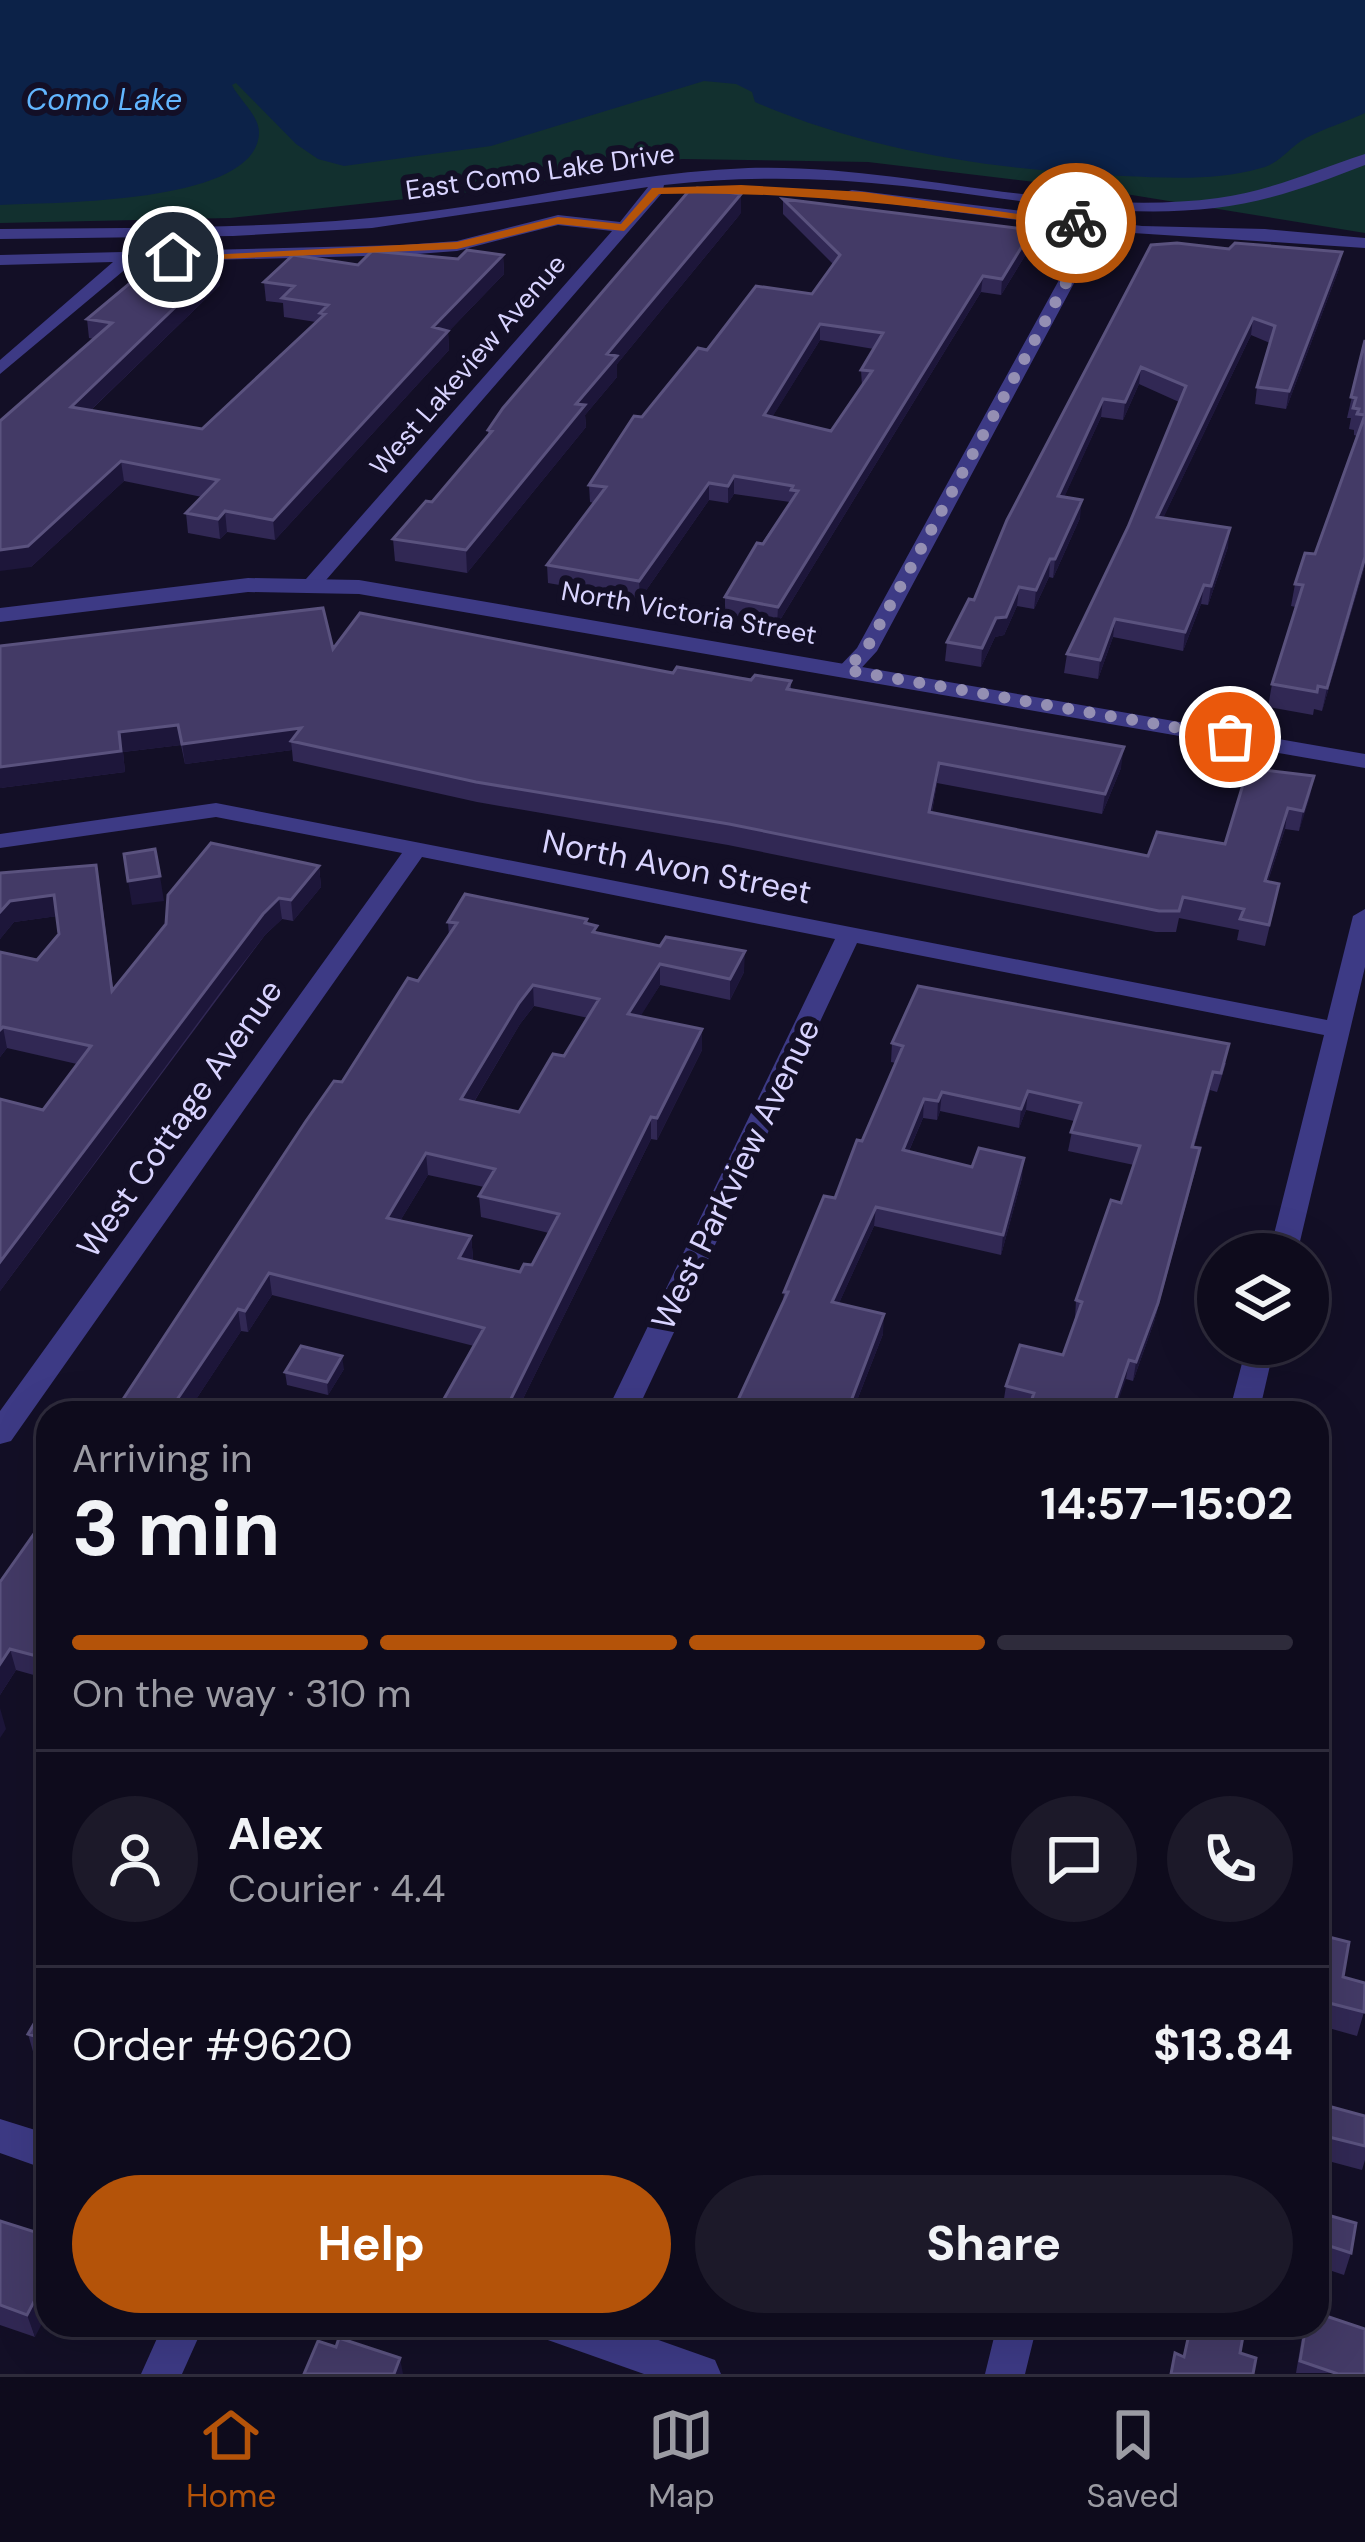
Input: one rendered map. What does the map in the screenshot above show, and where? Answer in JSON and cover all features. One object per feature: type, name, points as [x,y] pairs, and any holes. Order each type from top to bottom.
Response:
[{"type":"street","name":"East Como Lake Drive","points":[[0,234],[371,223],[755,173],[853,176],[1091,204],[1188,208],[1298,190],[1365,159]]},
{"type":"street","points":[[656,185],[864,196],[1097,226],[1287,235],[1365,244]]},
{"type":"street","name":"West Lakeview Avenue","points":[[313,583],[656,185]]},
{"type":"street","points":[[0,260],[457,246],[558,220],[624,227]]},
{"type":"street","points":[[847,670],[869,644],[1097,226]]},
{"type":"street","points":[[0,369],[127,259]]},
{"type":"street","name":"North Victoria Street","points":[[0,615],[248,585],[313,583],[400,592],[1365,761]]},
{"type":"street","name":"North Avon Street","points":[[0,841],[215,810],[1339,1030]]},
{"type":"street","name":"West Cottage Avenue","points":[[0,1432],[418,847]]},
{"type":"street","points":[[1288,1233],[1365,916]]},
{"type":"street","name":"West Parkview Avenue","points":[[627,1401],[849,934]]},
{"type":"street","points":[[1247,1401],[1256,1365]]},
{"type":"street","points":[[0,2136],[36,2148]]},
{"type":"street","points":[[161,2374],[178,2337]]},
{"type":"street","points":[[594,2337],[701,2374]]},
{"type":"street","points":[[1005,2374],[1014,2337]]},
{"type":"green space","name":"Como Lake","points":[[0,0],[1365,0],[1365,233],[1101,190],[868,162],[682,159],[479,191],[230,218],[0,223]]},
{"type":"water","name":"Como Lake","points":[[0,0],[1365,0],[1365,113],[1306,138],[1261,168],[1210,177],[1123,176],[982,163],[889,146],[755,102],[752,92],[736,84],[704,81],[491,146],[344,166],[318,159],[296,144],[236,83],[232,85],[253,115],[259,134],[249,157],[224,175],[147,195],[0,205]]},
{"type":"building","points":[[697,188],[741,194],[607,354],[617,356],[576,404],[585,405],[466,550],[393,539],[426,501],[432,502],[492,431],[488,430],[503,408],[688,192]]},
{"type":"building","points":[[783,199],[1032,230],[1002,279],[983,276],[778,607],[725,597],[757,543],[763,544],[798,491],[791,490],[793,486],[734,476],[728,486],[709,483],[639,581],[547,565],[606,487],[589,485],[634,416],[642,417],[698,348],[707,350],[756,286],[812,294],[840,255]],"holes":[[[820,324],[883,333],[861,370],[872,371],[831,431],[764,415]]]},
{"type":"building","points":[[1151,245],[1342,252],[1289,391],[1257,387],[1275,326],[1253,318],[1157,517],[1230,528],[1211,586],[1204,585],[1185,632],[1115,619],[1100,660],[1067,654],[1128,527],[1186,386],[1141,367],[1125,402],[1103,399],[1058,496],[1082,500],[1036,590],[1019,587],[1006,617],[996,618],[982,648],[947,642],[969,599],[974,600],[1007,520]]},
{"type":"building","points":[[467,250],[503,255],[433,327],[448,331],[273,520],[225,511],[218,519],[186,513],[218,480],[121,461],[28,546],[0,550],[0,421],[112,323],[87,319],[160,258],[218,266],[71,407],[202,429],[325,314],[320,313],[328,305],[282,298],[294,286],[264,282],[293,255],[358,265],[372,251],[458,259]]},
{"type":"building","points":[[1365,340],[1365,415],[1357,414],[1359,409],[1353,408],[1356,398],[1351,397]]},
{"type":"building","points":[[1365,415],[1365,557],[1327,688],[1318,686],[1317,692],[1272,684],[1303,585],[1295,584],[1305,553],[1315,554]]},
{"type":"building","points":[[323,608],[333,649],[360,613],[673,673],[677,667],[751,680],[755,675],[791,681],[787,689],[1124,747],[1105,794],[939,763],[929,812],[1148,856],[1157,832],[1225,844],[1248,768],[1314,776],[1303,811],[1288,808],[1265,881],[1279,884],[1269,925],[1240,919],[1244,909],[1183,897],[1179,911],[1159,911],[729,824],[476,782],[291,741],[301,728],[182,744],[178,725],[119,732],[121,751],[0,767],[0,646]]},
{"type":"building","points":[[211,843],[319,866],[291,900],[279,898],[263,914],[0,1262],[0,1099],[43,1110],[91,1046],[0,1030],[0,952],[37,960],[59,934],[54,895],[10,901],[0,912],[0,873],[96,865],[112,991],[166,924],[168,895]]},
{"type":"building","points":[[155,849],[160,876],[128,881],[124,854]]},
{"type":"building","points":[[465,894],[587,919],[585,923],[597,926],[593,932],[660,946],[666,937],[745,951],[730,979],[660,964],[628,1014],[702,1029],[657,1118],[651,1117],[510,1401],[444,1399],[484,1328],[269,1273],[245,1311],[238,1309],[176,1401],[122,1401],[334,1081],[342,1082],[408,978],[418,981],[457,923],[448,922]],"holes":[[[533,985],[599,999],[564,1056],[553,1054],[519,1112],[461,1099]],[[426,1153],[495,1169],[479,1196],[559,1214],[532,1265],[524,1264],[520,1272],[459,1258],[471,1236],[387,1218]]]},
{"type":"building","points":[[918,986],[1229,1044],[1221,1073],[1213,1072],[1192,1147],[1200,1148],[1158,1303],[1136,1362],[1129,1360],[1115,1401],[1031,1401],[1034,1393],[1006,1386],[1020,1345],[1063,1355],[1082,1302],[1076,1300],[1111,1200],[1121,1203],[1140,1146],[1071,1132],[1081,1103],[1028,1091],[1021,1109],[942,1092],[938,1101],[924,1099],[903,1150],[972,1167],[979,1148],[1024,1158],[1003,1235],[876,1207],[832,1302],[884,1314],[851,1401],[738,1401],[788,1292],[784,1292],[824,1196],[835,1198],[857,1140],[862,1141],[903,1046],[892,1043]]},
{"type":"building","points":[[301,1346],[342,1356],[327,1382],[285,1372]]},
{"type":"building","points":[[36,1531],[36,1656],[10,1649],[0,1664],[0,1582]]},
{"type":"building","points":[[1329,1937],[1349,1942],[1343,1977],[1365,1983],[1364,2012],[1329,2003]]},
{"type":"building","points":[[1329,2106],[1365,2116],[1365,2146],[1329,2137]]},
{"type":"building","points":[[1329,2215],[1356,2223],[1351,2253],[1329,2246]]},
{"type":"building","points":[[0,2221],[36,2232],[36,2298],[27,2315],[0,2305]]},
{"type":"building","points":[[1329,2317],[1365,2329],[1365,2374],[1338,2374],[1300,2361],[1304,2337],[1329,2337]]},
{"type":"building","points":[[1188,2337],[1243,2337],[1240,2353],[1256,2358],[1253,2374],[1171,2374],[1175,2353],[1184,2357]]},
{"type":"building","points":[[339,2338],[400,2358],[394,2374],[304,2374],[318,2341],[336,2347]]},
{"type":"way so far","points":[[1076,223],[1097,226],[866,651],[847,670],[1230,737]]},
{"type":"route","points":[[173,257],[457,246],[558,220],[624,227],[656,190],[803,191],[1076,223]]}]
